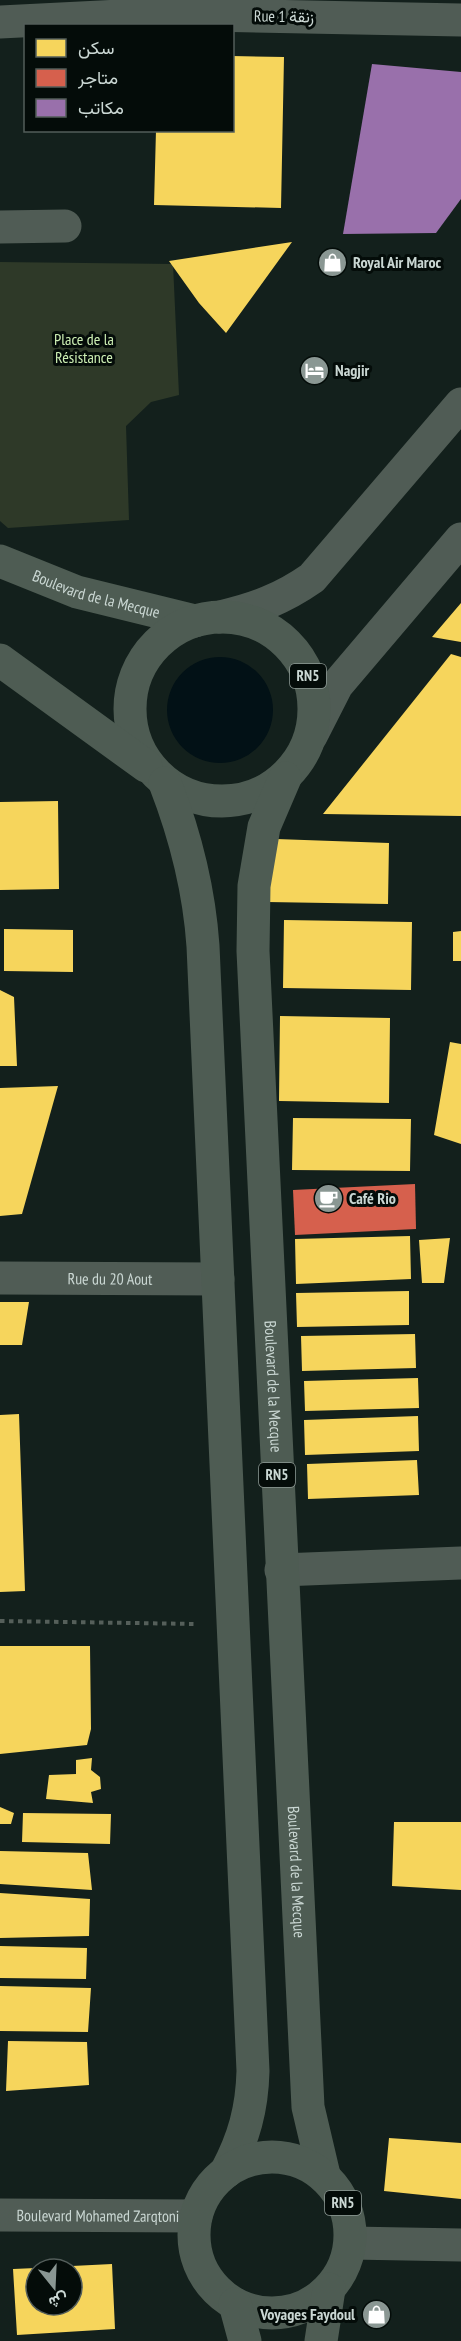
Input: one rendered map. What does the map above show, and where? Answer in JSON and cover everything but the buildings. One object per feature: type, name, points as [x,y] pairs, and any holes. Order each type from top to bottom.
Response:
[{"type":"main road","name":"Boulevard de la Mecque","points":[[0,561],[77,592],[207,619]]},
{"type":"main road","name":"RN5","points":[[0,660],[158,776],[187,796],[213,802],[239,801],[263,793],[285,778],[301,759],[311,736],[315,712],[312,687],[303,664],[288,644],[268,628],[244,619],[207,619],[167,634],[146,656],[133,683],[129,713],[135,743],[158,776],[192,862],[200,903],[254,2071],[252,2102],[245,2132],[226,2172]]},
{"type":"main road","name":"Boulevard de la Mecque","points":[[285,778],[264,827],[254,886],[253,951],[308,2107],[324,2175]]},
{"type":"main road","name":"RN5","points":[[276,2157],[301,2162],[324,2175],[340,2195],[346,2210],[351,2243],[344,2268],[329,2289],[309,2304],[284,2312],[259,2312],[235,2304],[214,2288],[200,2267],[194,2242],[196,2216],[207,2191],[226,2172],[250,2160],[276,2157]]},
{"type":"main road","name":"RN5","points":[[321,2341],[329,2289]]},
{"type":"main road","points":[[235,2304],[245,2341]]},
{"type":"street","name":"Rue 1 زنقة","points":[[0,22],[160,7],[461,20]]},
{"type":"street","points":[[0,227],[65,226]]},
{"type":"street","points":[[207,619],[255,609],[275,601],[312,578],[461,404]]},
{"type":"street","points":[[311,736],[338,685],[461,538]]},
{"type":"street","name":"Rue du 20 Aout","points":[[0,1278],[218,1279]]},
{"type":"street","points":[[281,1570],[461,1563]]},
{"type":"street","name":"Boulevard Mohamed Zarqtoni","points":[[0,2215],[196,2216]]},
{"type":"street","points":[[351,2243],[461,2246]]},
{"type":"path","points":[[0,1621],[233,1624]]},
{"type":"green space","name":"Place de la Résistance","points":[[0,262],[173,264],[179,395],[151,402],[126,426],[129,520],[8,528],[0,521]]},
{"type":"shaded area","points":[[220,657],[240,661],[258,672],[269,690],[273,710],[269,730],[258,748],[240,759],[220,763],[200,759],[182,748],[171,730],[167,710],[171,690],[182,672],[200,661]]},
{"type":"place","name":"Royal Air Maroc","points":[[332,262]]},
{"type":"place","name":"Nagjir","points":[[314,370]]},
{"type":"place","name":"Café Rio","points":[[328,1198]]},
{"type":"place","name":"Voyages Faydoul","points":[[376,2314]]}]
